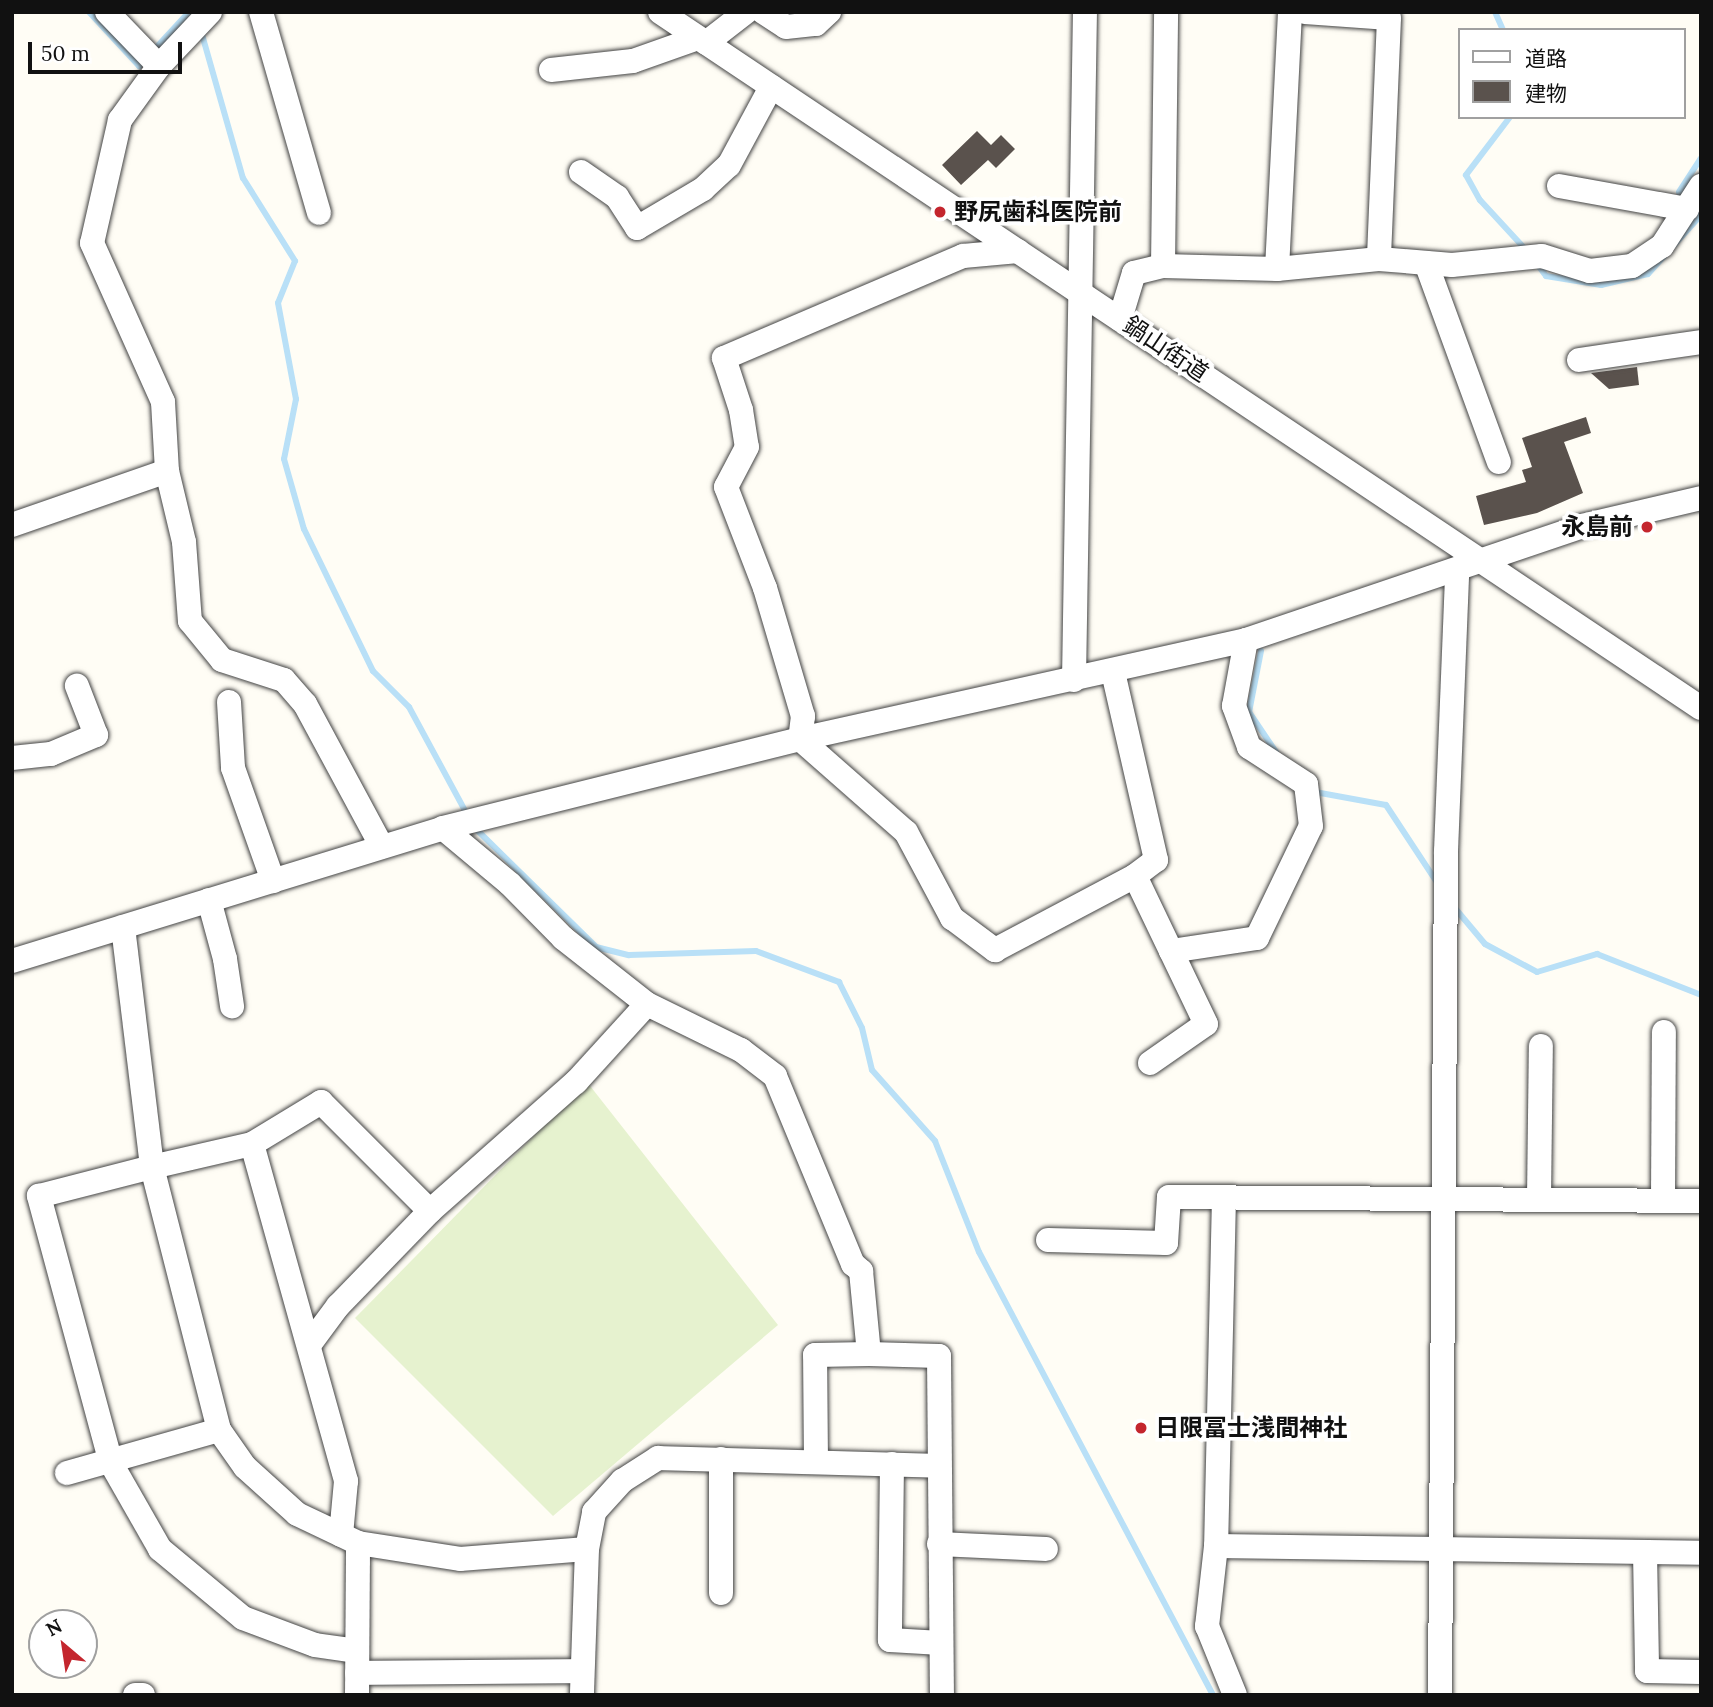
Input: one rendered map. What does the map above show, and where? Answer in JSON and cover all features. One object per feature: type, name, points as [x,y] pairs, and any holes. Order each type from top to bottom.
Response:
[{"type":"street","points":[[107,12],[159,66]]},
{"type":"street","points":[[210,12],[159,66],[120,120],[92,243],[163,402],[167,471],[184,542],[190,621],[222,660],[284,680],[305,704],[382,847]]},
{"type":"street","points":[[261,12],[260,22],[319,212]]},
{"type":"street","name":"鍋山街道","points":[[660,12],[1701,708]]},
{"type":"street","points":[[551,70],[633,61],[702,40],[746,12]]},
{"type":"street","points":[[763,12],[786,27],[816,24],[829,12]]},
{"type":"street","points":[[1074,680],[1085,12]]},
{"type":"street","points":[[1163,266],[1166,12]]},
{"type":"street","points":[[1277,269],[1290,12]]},
{"type":"street","points":[[1307,12],[1395,15],[1379,259]]},
{"type":"street","points":[[581,172],[617,197],[637,228],[703,189],[729,165],[771,87]]},
{"type":"street","points":[[1559,186],[1696,197]]},
{"type":"street","points":[[1120,319],[1134,272],[1163,266],[1277,269],[1379,259],[1452,265],[1542,256],[1590,271],[1632,266],[1662,246],[1696,197]]},
{"type":"street","points":[[800,739],[803,716],[765,588],[726,487],[747,447],[741,410],[724,358],[962,256],[1017,251]]},
{"type":"street","points":[[1426,263],[1499,462]]},
{"type":"street","points":[[1579,360],[1701,342]]},
{"type":"street","points":[[12,525],[167,471]]},
{"type":"street","points":[[12,961],[443,828],[800,739],[1113,673],[1246,640],[1457,572],[1483,560],[1594,523],[1701,498]]},
{"type":"street","points":[[1440,1695],[1446,851],[1457,572]]},
{"type":"street","points":[[1171,951],[1258,938],[1311,826],[1306,784],[1249,747],[1234,706],[1246,640]]},
{"type":"street","points":[[800,739],[906,832],[952,918],[995,950],[1135,876],[1156,860],[1113,673]]},
{"type":"street","points":[[12,758],[51,754],[96,735],[77,686]]},
{"type":"street","points":[[229,702],[233,768],[273,881]]},
{"type":"street","points":[[443,828],[510,884],[563,937],[647,1004],[741,1050],[775,1076],[853,1265],[861,1271],[869,1354]]},
{"type":"street","points":[[1135,876],[1206,1024],[1150,1063]]},
{"type":"street","points":[[209,900],[226,959],[232,1006]]},
{"type":"street","points":[[123,927],[152,1167],[219,1430],[245,1467],[297,1514],[349,1539],[460,1559],[586,1549]]},
{"type":"street","points":[[309,1345],[338,1306],[430,1211],[576,1082],[647,1004]]},
{"type":"street","points":[[1663,1200],[1664,1032]]},
{"type":"street","points":[[1539,1199],[1541,1046]]},
{"type":"street","points":[[430,1211],[321,1102],[252,1144],[39,1196],[111,1463],[160,1549],[243,1618],[315,1645],[357,1673],[582,1683],[586,1549],[594,1512],[622,1481],[659,1458],[937,1466]]},
{"type":"street","points":[[252,1144],[346,1481],[357,1673]]},
{"type":"street","points":[[1048,1240],[1167,1243],[1169,1197],[1701,1200]]},
{"type":"street","points":[[1224,1197],[1216,1546],[1207,1626],[1235,1695]]},
{"type":"street","points":[[816,1462],[815,1355],[939,1356],[937,1466],[942,1695]]},
{"type":"street","points":[[67,1473],[111,1463],[219,1430]]},
{"type":"street","points":[[721,1460],[721,1593]]},
{"type":"street","points":[[892,1464],[890,1640],[941,1643]]},
{"type":"street","points":[[939,1544],[1046,1549]]},
{"type":"street","points":[[1216,1546],[1701,1553]]},
{"type":"street","points":[[1645,1552],[1647,1671],[1701,1672]]},
{"type":"street","points":[[135,1695],[143,1695]]},
{"type":"green space","points":[[587,1082],[778,1325],[553,1516],[355,1318]]},
{"type":"building","points":[[977,131],[991,145],[1001,135],[1015,149],[996,168],[988,160],[961,185],[942,165]]},
{"type":"building","points":[[1637,367],[1639,385],[1609,389],[1591,373]]},
{"type":"building","points":[[1586,417],[1591,433],[1564,442],[1583,493],[1537,513],[1484,525],[1476,496],[1526,482],[1522,470],[1532,467],[1522,438]]},
{"type":"waterway","points":[[89,12],[139,66],[145,59]]},
{"type":"waterway","points":[[153,51],[189,12]]},
{"type":"waterway","points":[[788,15],[806,12]]},
{"type":"waterway","points":[[1495,12],[1502,28]]},
{"type":"waterway","points":[[201,31],[243,178],[295,261],[278,303],[296,399],[284,459],[304,529],[373,671],[409,707],[468,816]]},
{"type":"waterway","points":[[1508,119],[1466,175],[1480,200],[1526,250]]},
{"type":"waterway","points":[[1685,198],[1679,192],[1701,158]]},
{"type":"waterway","points":[[1537,264],[1546,276],[1601,285],[1648,274],[1700,216],[1695,209]]},
{"type":"waterway","points":[[1261,651],[1249,712],[1276,752]]},
{"type":"waterway","points":[[1315,792],[1386,805],[1438,884]]},
{"type":"waterway","points":[[473,826],[596,947],[629,955],[756,951],[839,982],[862,1028],[872,1070],[935,1141],[979,1252],[1213,1695]]},
{"type":"waterway","points":[[1454,907],[1485,944],[1537,972],[1597,954],[1701,995]]},
{"type":"place","name":"野尻歯科医院前","points":[[940,212]]},
{"type":"place","name":"永島前","points":[[1647,527]]},
{"type":"place","name":"日限冨士浅間神社","points":[[1141,1428]]}]
